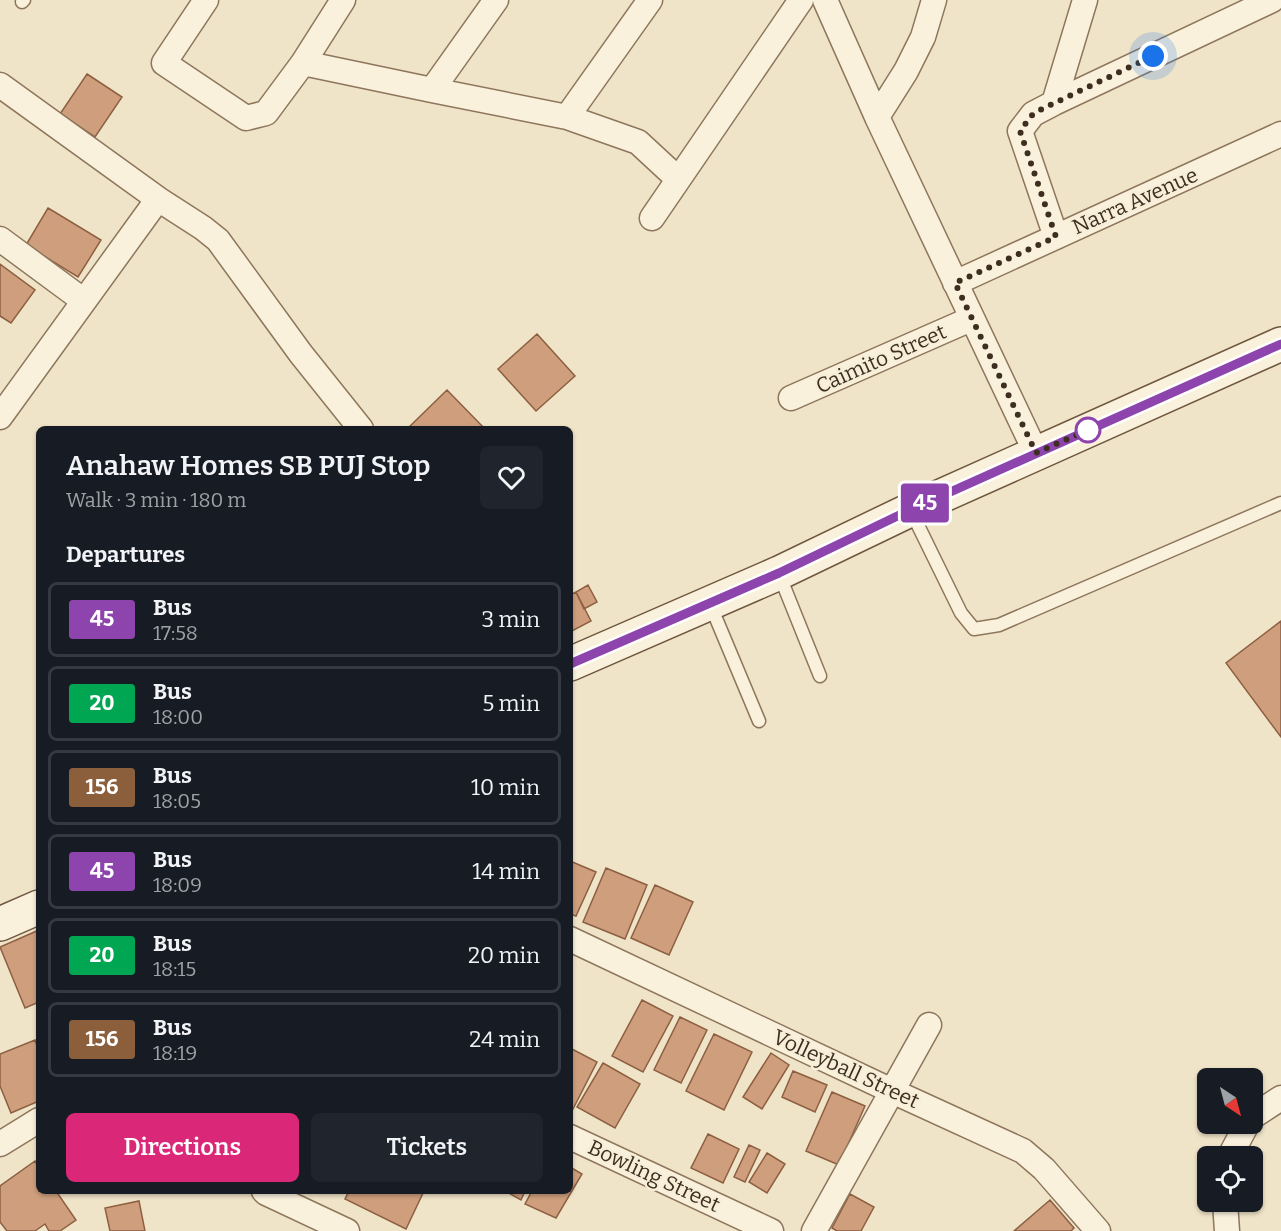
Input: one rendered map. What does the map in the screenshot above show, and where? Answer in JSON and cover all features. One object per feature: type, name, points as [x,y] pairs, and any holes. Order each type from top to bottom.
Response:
[{"type":"main road","points":[[573,663],[779,573],[910,510],[1281,344]]},
{"type":"main road","points":[[0,924],[36,907]]},
{"type":"street","points":[[206,0],[164,63],[246,118],[266,113],[303,63],[342,0]]},
{"type":"street","points":[[432,90],[496,0]]},
{"type":"street","points":[[567,117],[650,0]]},
{"type":"street","points":[[652,218],[801,0]]},
{"type":"street","points":[[825,0],[971,319],[1036,453]]},
{"type":"street","points":[[877,117],[906,71],[923,37],[934,0]]},
{"type":"street","points":[[1054,103],[1085,0]]},
{"type":"street","points":[[1056,237],[1020,131],[1033,114],[1272,0]]},
{"type":"street","points":[[303,63],[567,117],[638,142],[678,179]]},
{"type":"street","points":[[0,85],[218,240],[301,354],[359,426]]},
{"type":"street","name":"Narra Avenue","points":[[955,283],[1281,134]]},
{"type":"street","points":[[0,417],[8,388],[84,301],[158,199]]},
{"type":"street","points":[[0,239],[84,301]]},
{"type":"street","name":"Caimito Street","points":[[790,398],[971,319]]},
{"type":"street","name":"Volleyball Street","points":[[573,940],[1023,1151],[1044,1169],[1098,1231]]},
{"type":"street","points":[[814,1231],[929,1025]]},
{"type":"street","points":[[1263,1110],[1281,1098]]},
{"type":"street","points":[[0,1144],[36,1122]]},
{"type":"street","name":"Bowling Street","points":[[573,1138],[771,1231]]},
{"type":"street","points":[[268,1194],[347,1231]]},
{"type":"street","points":[[1225,1212],[1227,1231]]},
{"type":"lane","points":[[910,510],[961,613],[974,628],[999,625],[1281,502]]},
{"type":"lane","points":[[779,573],[820,676]]},
{"type":"lane","points":[[709,603],[759,721]]},
{"type":"building","points":[[87,74],[122,97],[95,137],[60,114]]},
{"type":"building","points":[[48,208],[101,240],[78,277],[26,245]]},
{"type":"building","points":[[0,264],[35,290],[11,323],[0,316]]},
{"type":"building","points":[[537,334],[575,376],[536,411],[498,369]]},
{"type":"building","points":[[447,390],[482,426],[410,426]]},
{"type":"building","points":[[588,585],[597,602],[584,609],[576,592]]},
{"type":"building","points":[[576,592],[591,621],[573,630],[573,594]]},
{"type":"building","points":[[1281,621],[1281,737],[1226,663]]},
{"type":"building","points":[[573,862],[596,872],[576,916],[573,915]]},
{"type":"building","points":[[606,868],[647,885],[625,939],[583,922]]},
{"type":"building","points":[[655,885],[693,902],[669,955],[631,938]]},
{"type":"building","points":[[36,931],[36,1003],[25,1008],[0,947]]},
{"type":"building","points":[[642,1000],[673,1016],[643,1072],[612,1056]]},
{"type":"building","points":[[680,1017],[707,1030],[681,1083],[654,1070]]},
{"type":"building","points":[[714,1034],[752,1052],[724,1110],[686,1091]]},
{"type":"building","points":[[35,1040],[36,1102],[11,1113],[0,1086],[0,1054]]},
{"type":"building","points":[[573,1050],[597,1062],[573,1109]]},
{"type":"building","points":[[771,1053],[789,1065],[762,1109],[743,1097]]},
{"type":"building","points":[[603,1063],[640,1084],[615,1128],[577,1107]]},
{"type":"building","points":[[793,1071],[827,1085],[815,1112],[782,1097]]},
{"type":"building","points":[[832,1092],[865,1106],[839,1165],[806,1151]]},
{"type":"building","points":[[708,1134],[739,1149],[723,1183],[691,1168]]},
{"type":"building","points":[[749,1145],[760,1150],[745,1182],[734,1177]]},
{"type":"building","points":[[767,1153],[785,1164],[767,1193],[749,1182]]},
{"type":"building","points":[[35,1161],[36,1194],[58,1194],[76,1220],[60,1231],[49,1231],[45,1224],[35,1231],[7,1231],[0,1222],[0,1186]]},
{"type":"building","points":[[573,1169],[582,1174],[573,1189]]},
{"type":"building","points":[[348,1194],[423,1194],[406,1229],[345,1199]]},
{"type":"building","points":[[510,1194],[524,1194],[521,1200]]},
{"type":"building","points":[[530,1194],[570,1194],[556,1218],[525,1204]]},
{"type":"building","points":[[850,1194],[874,1207],[861,1231],[837,1231],[832,1228]]},
{"type":"building","points":[[1050,1200],[1074,1228],[1071,1231],[1014,1231]]},
{"type":"building","points":[[139,1201],[145,1231],[110,1231],[105,1208]]},
{"type":"bus line","name":"45","points":[[573,663],[779,573],[910,510],[1281,344]]},
{"type":"route","points":[[1088,430],[1097,426],[1036,453],[955,283],[1056,237],[1020,131],[1033,114],[1153,56]]}]
